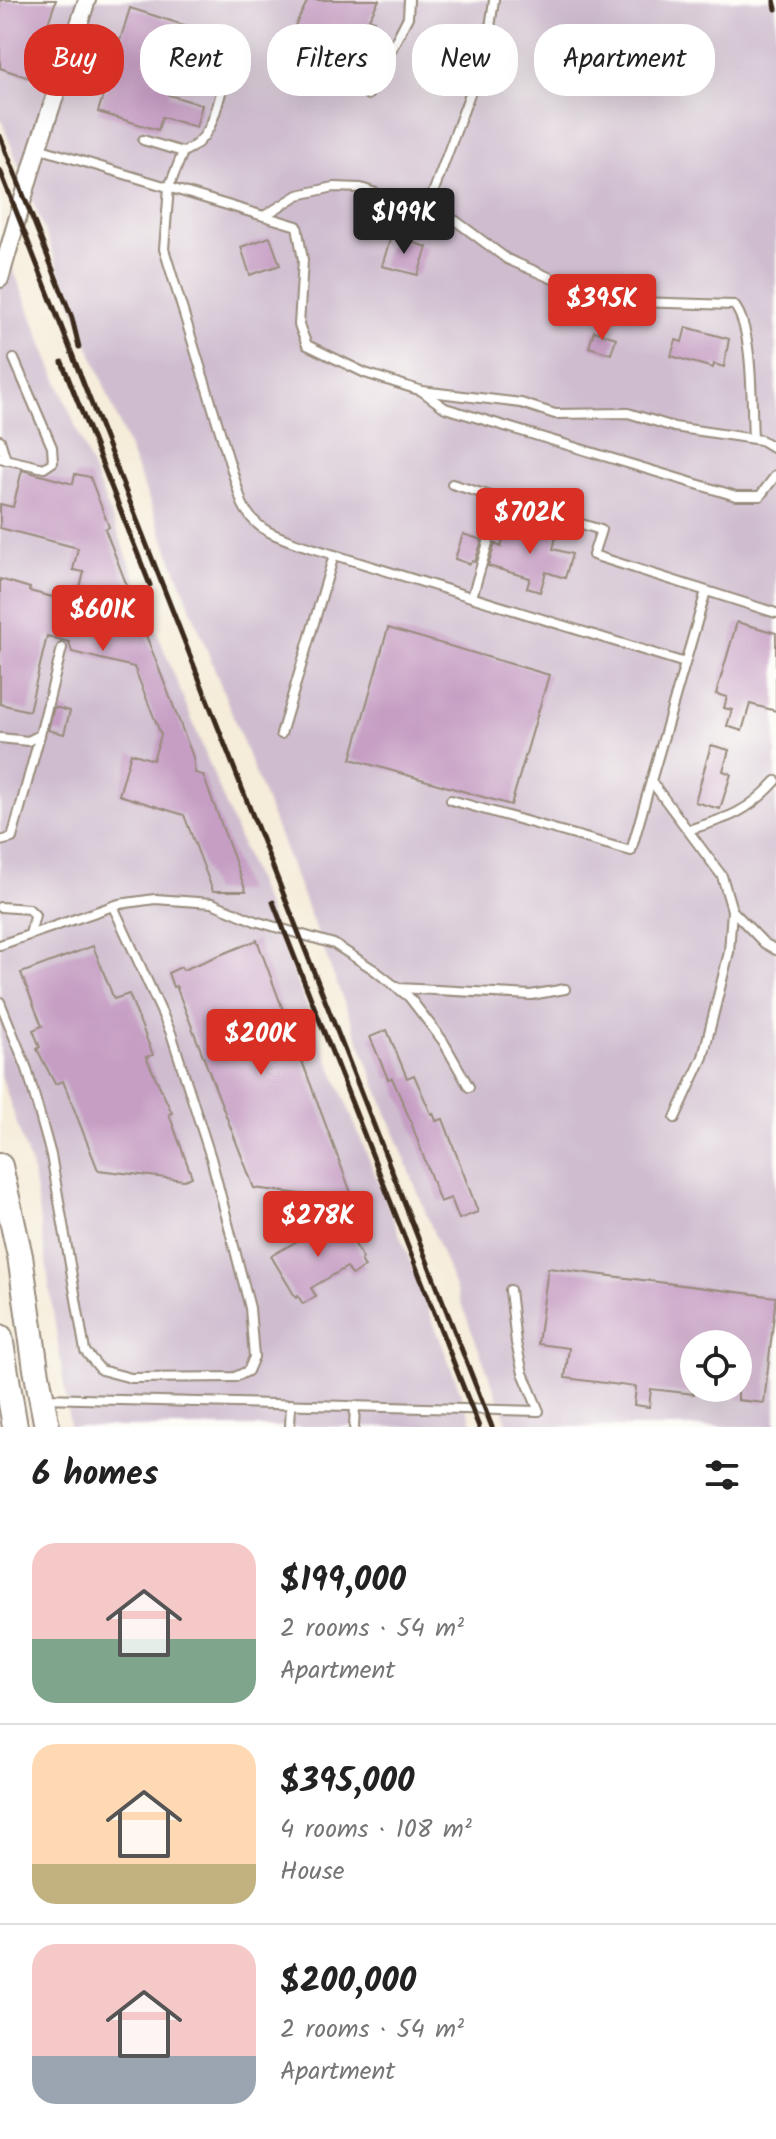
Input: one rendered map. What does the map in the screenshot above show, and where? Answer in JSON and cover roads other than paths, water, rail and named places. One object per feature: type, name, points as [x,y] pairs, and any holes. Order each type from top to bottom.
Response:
[{"type":"main road","points":[[0,1166],[20,1256],[47,1427]]},
{"type":"main road","points":[[0,1337],[5,1393],[15,1427]]},
{"type":"street","points":[[0,279],[38,147],[87,0]]},
{"type":"lane","points":[[396,40],[408,17],[409,0]]},
{"type":"lane","points":[[427,209],[487,48],[494,0]]},
{"type":"lane","points":[[220,96],[211,129],[183,152],[169,187],[164,249],[242,503],[249,517],[258,527],[273,535],[685,663]]},
{"type":"lane","points":[[143,140],[183,152]]},
{"type":"lane","points":[[38,147],[297,226],[303,260],[299,325],[307,345],[365,373],[422,391],[521,403],[555,414],[628,413],[674,427],[753,438],[776,449]]},
{"type":"lane","points":[[264,216],[298,195],[334,187],[361,188],[456,221],[507,259],[604,301],[734,305],[741,313],[744,326],[753,438]]},
{"type":"lane","points":[[0,440],[3,459],[44,468],[53,462],[52,447],[14,359]]},
{"type":"lane","points":[[422,391],[445,408],[736,496],[760,496],[776,475]]},
{"type":"lane","points":[[452,484],[601,530],[593,555],[776,613]]},
{"type":"lane","points":[[472,597],[501,499]]},
{"type":"lane","points":[[281,734],[334,555]]},
{"type":"lane","points":[[451,800],[631,851],[706,591]]},
{"type":"lane","points":[[0,841],[12,838],[62,648]]},
{"type":"lane","points":[[0,738],[28,741],[40,735]]},
{"type":"lane","points":[[651,781],[722,876],[732,910],[729,952],[703,1057],[675,1118]]},
{"type":"lane","points":[[688,830],[730,817],[757,802],[776,781]]},
{"type":"lane","points":[[0,945],[113,906],[155,899],[212,903],[255,921],[334,944],[398,988],[409,997],[443,1041],[469,1087]]},
{"type":"lane","points":[[0,1002],[27,1069],[51,1155],[85,1351],[101,1370],[131,1378],[235,1377],[248,1371],[254,1357],[250,1308],[211,1158],[171,1033],[113,906]]},
{"type":"lane","points":[[0,907],[29,909],[35,915],[30,934]]},
{"type":"lane","points":[[732,910],[764,943],[776,950]]},
{"type":"lane","points":[[398,988],[531,995],[565,989]]},
{"type":"lane","points":[[42,1398],[539,1411],[523,1373],[510,1290]]},
{"type":"lane","points":[[290,1427],[291,1404]]},
{"type":"lane","points":[[354,1427],[355,1406]]},
{"type":"railway","points":[[774,0],[776,9]]},
{"type":"railway","points":[[0,136],[72,318],[79,347]]},
{"type":"railway","points":[[0,170],[492,1427]]},
{"type":"railway","points":[[62,362],[150,585]]},
{"type":"railway","points":[[273,902],[479,1427]]}]
